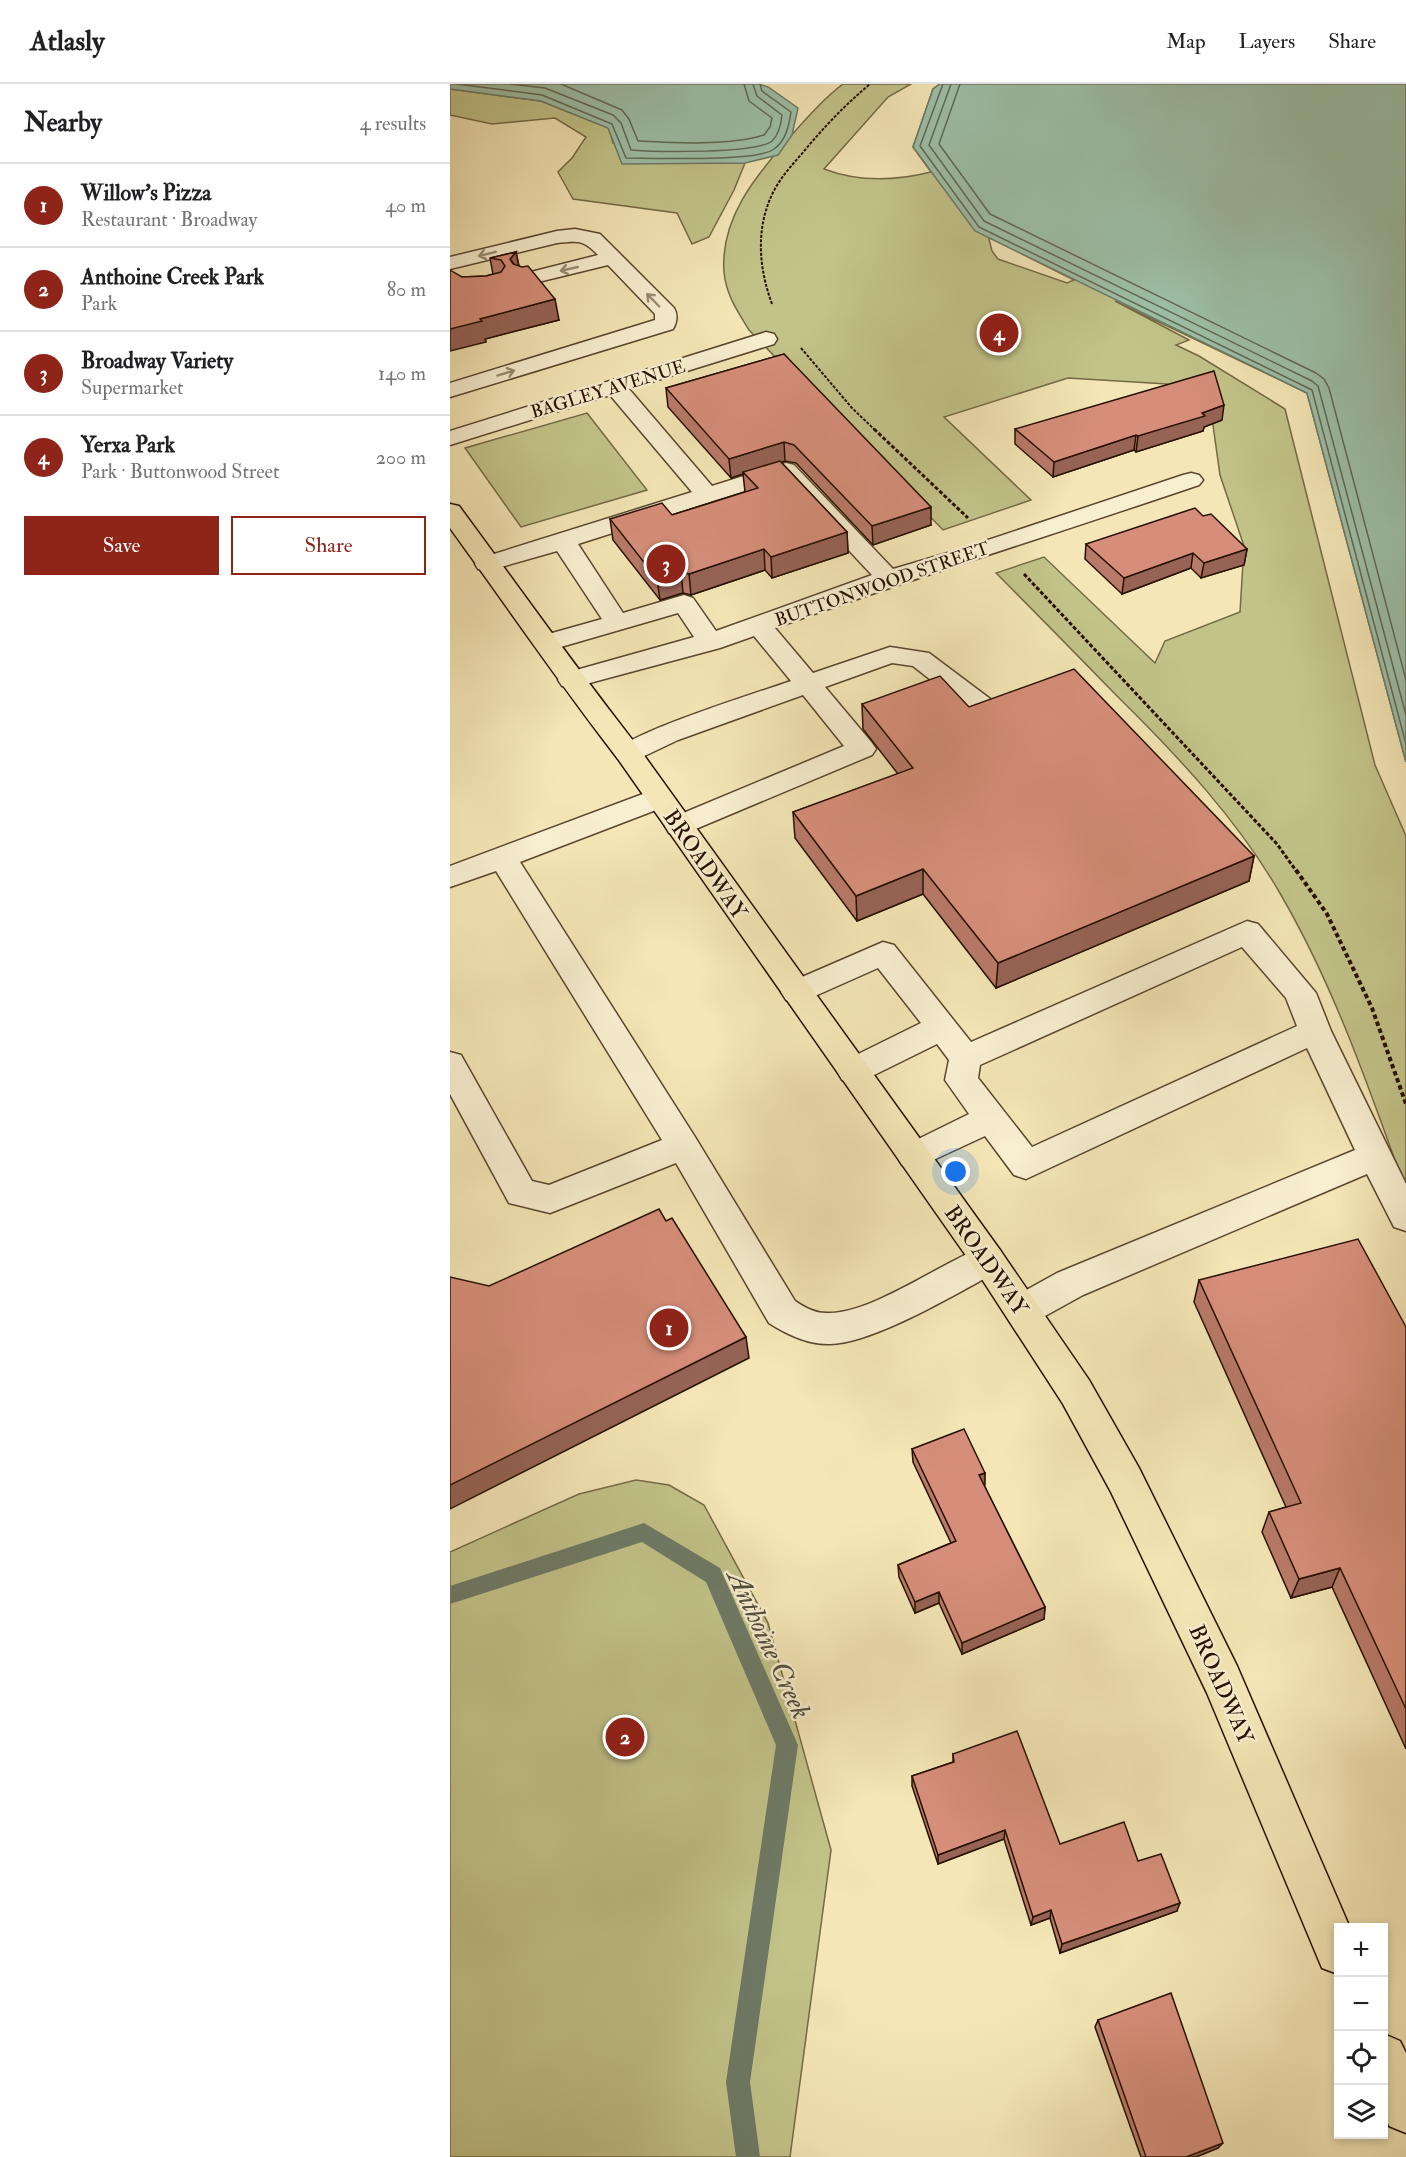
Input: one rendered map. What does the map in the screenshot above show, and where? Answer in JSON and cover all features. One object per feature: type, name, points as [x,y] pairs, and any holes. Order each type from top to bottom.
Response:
[{"type":"main road","name":"BROADWAY","points":[[450,511],[547,643],[571,680],[628,753],[1023,1310],[1076,1392],[1125,1480],[1222,1680],[1334,1943]]},
{"type":"main road","points":[[1388,2068],[1406,2109]]},
{"type":"street","points":[[450,390],[665,324],[666,313],[593,238],[575,235],[556,237],[454,270]]},
{"type":"street","points":[[526,279],[612,258]]},
{"type":"street","name":"BAGLEY AVENUE","points":[[450,438],[766,339]]},
{"type":"street","points":[[615,387],[707,495]]},
{"type":"street","points":[[487,564],[786,470],[888,578]]},
{"type":"street","name":"BUTTONWOOD STREET","points":[[571,680],[711,642],[888,578],[1191,480]]},
{"type":"street","points":[[563,541],[617,623]]},
{"type":"street","points":[[547,643],[684,603],[711,642]]},
{"type":"street","points":[[679,826],[862,749],[759,626]]},
{"type":"street","points":[[628,753],[668,734],[890,655],[920,658],[983,707]]},
{"type":"street","points":[[450,877],[659,798]]},
{"type":"street","points":[[502,857],[683,1146],[782,1312],[800,1324],[832,1329],[859,1324],[987,1260]]},
{"type":"street","points":[[966,1058],[1247,932],[1300,993],[1315,1031],[1406,1217]]},
{"type":"street","points":[[797,992],[883,952],[966,1058]]},
{"type":"street","points":[[853,1071],[942,1027]]},
{"type":"street","points":[[966,1058],[961,1080],[1026,1165],[1315,1031]]},
{"type":"street","points":[[452,1072],[521,1193],[550,1199],[683,1146]]},
{"type":"street","points":[[914,1156],[990,1119]]},
{"type":"street","points":[[1023,1310],[1070,1284],[1376,1156]]},
{"type":"path","points":[[774,309],[765,285],[760,260],[761,235],[766,211],[775,188],[811,143],[850,101],[870,84]]},
{"type":"path","points":[[796,341],[852,408],[996,544],[1277,844],[1326,914],[1372,1008],[1406,1104]]},
{"type":"green space","points":[[843,84],[911,84],[888,97],[824,169],[850,176],[877,179],[931,172],[913,147],[933,89],[940,84],[1406,84],[1406,762],[1307,393],[1115,301],[1189,340],[1176,345],[1199,356],[1285,409],[1375,765],[1406,836],[1406,1191],[1335,1003],[1300,930],[1264,867],[1206,790],[1140,719],[996,573],[1044,557],[1155,663],[1165,641],[1240,612],[1244,546],[1220,475],[1211,411],[1167,384],[1068,378],[944,417],[1031,500],[943,530],[749,330],[733,303],[724,272],[724,253],[728,234],[742,200],[764,168],[807,117]],"holes":[[[990,238],[1074,280],[1067,283],[998,259],[992,251]]]},
{"type":"green space","points":[[450,89],[541,101],[609,128],[613,143],[710,163],[745,163],[734,190],[709,237],[692,244],[677,213],[573,199],[558,172],[572,158],[586,137],[555,118],[492,124],[450,115]]},
{"type":"green space","points":[[587,413],[647,490],[521,527],[465,448]]},
{"type":"green space","points":[[636,1480],[669,1485],[704,1505],[768,1623],[831,1850],[790,2157],[450,2157],[450,1552],[579,1494]]},
{"type":"water","points":[[450,84],[759,84],[768,87],[798,108],[792,135],[778,155],[745,163],[622,164],[608,128],[541,101],[450,89]]},
{"type":"water","points":[[940,84],[1406,84],[1406,762],[1307,393],[975,231],[913,147],[933,89]]},
{"type":"building","points":[[516,252],[510,259],[513,264],[528,266],[555,299],[450,329],[450,270],[462,277],[486,276],[501,272],[505,266],[501,260],[490,258]]},
{"type":"building","points":[[784,354],[931,507],[872,526],[794,445],[784,442],[729,459],[666,388]]},
{"type":"building","points":[[1214,371],[1224,405],[1202,413],[1205,416],[1136,435],[1054,462],[1015,429]]},
{"type":"building","points":[[780,461],[847,532],[771,557],[764,549],[689,574],[681,572],[657,579],[610,519],[662,503],[672,515],[758,488],[743,472]]},
{"type":"building","points":[[1195,508],[1203,516],[1211,514],[1247,549],[1204,563],[1193,553],[1124,578],[1086,544]]},
{"type":"building","points":[[1074,669],[1254,856],[998,963],[923,869],[856,896],[793,812],[913,768],[862,704],[940,676],[969,707]]},
{"type":"building","points":[[659,1209],[666,1221],[672,1218],[746,1337],[450,1485],[450,1277],[489,1286]]},
{"type":"building","points":[[1358,1239],[1406,1327],[1406,1709],[1340,1568],[1299,1579],[1269,1512],[1301,1503],[1199,1280]]},
{"type":"building","points":[[964,1429],[985,1473],[979,1475],[1045,1607],[962,1643],[939,1592],[915,1602],[898,1565],[956,1541],[912,1449]]},
{"type":"building","points":[[1017,1731],[1060,1844],[1124,1822],[1138,1861],[1161,1854],[1180,1903],[1062,1944],[1051,1910],[1033,1917],[1005,1830],[938,1855],[912,1776],[954,1762],[953,1754]]},
{"type":"building","points":[[1171,1993],[1223,2143],[1186,2157],[1146,2157],[1098,2020]]},
{"type":"waterway","name":"Anthoine Creek","points":[[450,1595],[644,1532],[713,1575],[787,1745],[738,2082],[748,2157]]},
{"type":"place","name":"Yerxa Park","points":[[999,333]]},
{"type":"place","name":"Broadway Variety","points":[[666,564]]},
{"type":"place","name":"Willow's Pizza","points":[[669,1328]]},
{"type":"place","name":"Anthoine Creek Park","points":[[625,1737]]}]
